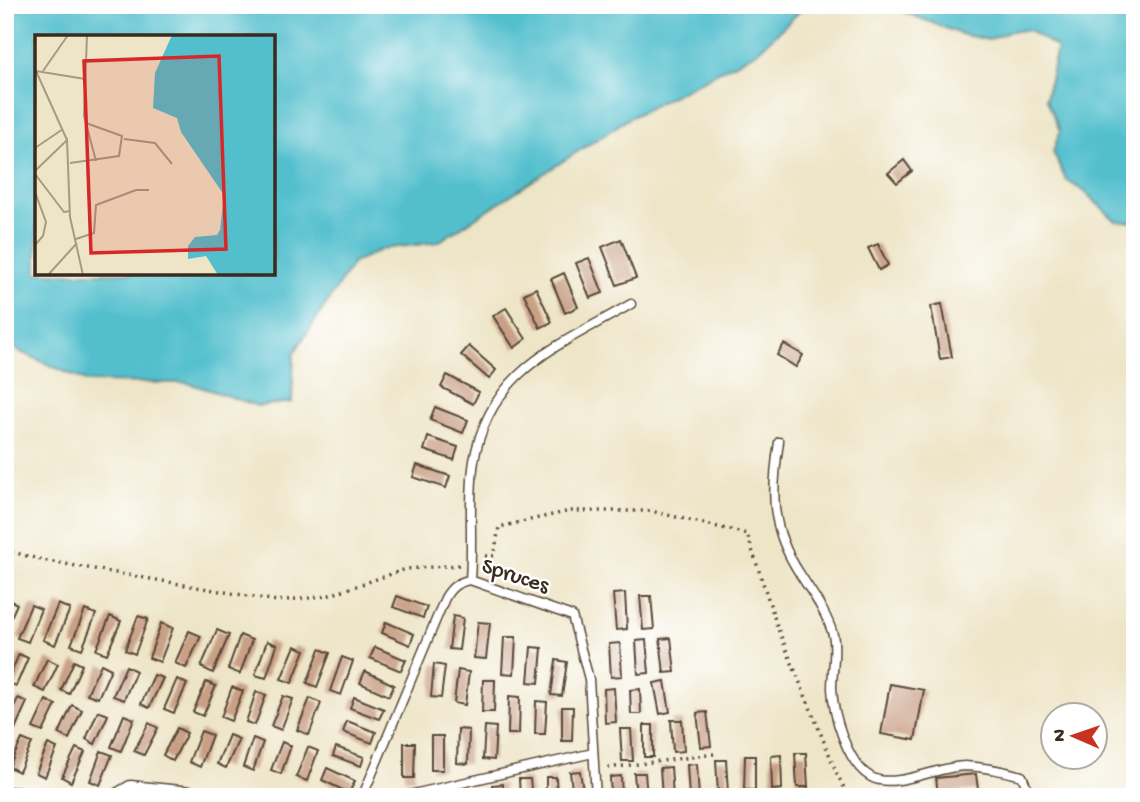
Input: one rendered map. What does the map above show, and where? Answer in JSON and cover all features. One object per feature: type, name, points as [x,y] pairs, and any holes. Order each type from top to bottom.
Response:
[{"type":"lane","points":[[470,580],[474,461],[483,426],[499,396],[520,372],[539,358],[631,304]]},
{"type":"lane","points":[[779,442],[772,482],[776,521],[786,548],[820,606],[833,636],[832,691],[840,730],[855,763],[872,778],[891,780],[963,766],[1007,772],[1023,776],[1031,797]]},
{"type":"lane","name":"Spruces","points":[[365,797],[364,793],[445,598],[449,590],[459,582],[470,580],[572,616],[589,679],[596,797]]},
{"type":"lane","points":[[400,797],[593,753]]},
{"type":"lane","points":[[109,797],[130,785],[253,797]]},
{"type":"lane","points":[[5,791],[78,797]]},
{"type":"path","points":[[5,550],[42,560],[277,601],[327,596],[406,569],[468,565],[472,555],[494,556],[499,527],[570,511],[651,511],[747,534],[778,629],[849,797]]},
{"type":"path","points":[[594,769],[714,754]]},
{"type":"water","points":[[5,5],[814,5],[800,11],[757,52],[631,117],[438,242],[382,249],[353,263],[294,353],[292,402],[258,406],[188,383],[88,382],[5,345]]},
{"type":"water","points":[[886,5],[1135,5],[1135,222],[1116,221],[1085,192],[1066,180],[1053,152],[1060,131],[1046,98],[1057,48],[1029,30],[1011,31],[988,40],[961,34]]},
{"type":"building","points":[[904,160],[912,171],[897,183],[888,173]]},
{"type":"building","points":[[621,239],[636,278],[617,285],[602,247]]},
{"type":"building","points":[[878,244],[888,265],[879,270],[868,248]]},
{"type":"building","points":[[589,258],[603,293],[590,298],[576,263]]},
{"type":"building","points":[[564,273],[578,307],[565,313],[551,279]]},
{"type":"building","points":[[536,288],[552,322],[540,328],[524,294]]},
{"type":"building","points":[[942,304],[952,357],[940,359],[931,306]]},
{"type":"building","points":[[506,308],[526,339],[514,348],[493,316]]},
{"type":"building","points":[[784,344],[803,355],[796,367],[777,355]]},
{"type":"building","points":[[469,346],[496,370],[489,379],[461,355]]},
{"type":"building","points":[[447,375],[479,392],[473,404],[441,387]]},
{"type":"building","points":[[435,407],[468,420],[463,433],[430,420]]},
{"type":"building","points":[[428,437],[458,447],[454,460],[424,450]]},
{"type":"building","points":[[417,465],[450,476],[446,488],[413,477]]},
{"type":"building","points":[[625,593],[627,629],[616,630],[613,594]]},
{"type":"building","points":[[397,596],[427,607],[423,618],[393,607]]},
{"type":"building","points":[[640,596],[651,596],[654,629],[643,630]]},
{"type":"building","points":[[7,599],[17,604],[5,630],[5,604]]},
{"type":"building","points":[[58,604],[70,609],[55,645],[43,640]]},
{"type":"building","points":[[31,605],[41,609],[28,642],[17,638]]},
{"type":"building","points":[[85,610],[96,614],[82,649],[71,645]]},
{"type":"building","points":[[110,616],[121,621],[107,654],[96,650]]},
{"type":"building","points":[[138,616],[148,619],[135,654],[125,650]]},
{"type":"building","points":[[453,616],[463,618],[459,650],[449,649]]},
{"type":"building","points":[[386,622],[414,634],[410,645],[382,633]]},
{"type":"building","points":[[478,622],[490,623],[486,659],[474,658]]},
{"type":"building","points":[[161,623],[173,628],[160,662],[149,658]]},
{"type":"building","points":[[217,630],[229,635],[213,673],[201,667]]},
{"type":"building","points":[[189,631],[201,636],[186,668],[175,663]]},
{"type":"building","points":[[240,635],[252,640],[240,674],[228,669]]},
{"type":"building","points":[[504,637],[516,637],[514,674],[502,673]]},
{"type":"building","points":[[671,638],[675,672],[664,673],[660,639]]},
{"type":"building","points":[[646,640],[649,673],[638,674],[636,641]]},
{"type":"building","points":[[267,641],[277,645],[266,678],[255,675]]},
{"type":"building","points":[[620,643],[622,676],[611,677],[609,644]]},
{"type":"building","points":[[295,646],[305,650],[292,683],[281,679]]},
{"type":"building","points":[[375,647],[406,660],[401,671],[370,658]]},
{"type":"building","points":[[531,647],[542,648],[539,683],[528,682]]},
{"type":"building","points":[[320,649],[330,653],[317,687],[307,683]]},
{"type":"building","points":[[19,654],[28,658],[16,686],[7,682]]},
{"type":"building","points":[[342,657],[353,661],[341,695],[330,691]]},
{"type":"building","points":[[47,659],[58,664],[45,692],[34,687]]},
{"type":"building","points":[[556,660],[567,662],[562,696],[551,695]]},
{"type":"building","points":[[74,661],[82,665],[69,694],[61,690]]},
{"type":"building","points":[[101,664],[111,669],[98,698],[87,694]]},
{"type":"building","points":[[434,664],[445,666],[441,698],[431,697]]},
{"type":"building","points":[[126,666],[136,671],[124,700],[113,696]]},
{"type":"building","points":[[458,670],[469,672],[465,705],[454,703]]},
{"type":"building","points":[[365,671],[394,685],[389,696],[360,683]]},
{"type":"building","points":[[154,675],[163,678],[149,708],[141,704]]},
{"type":"building","points":[[177,679],[187,684],[174,713],[164,709]]},
{"type":"building","points":[[483,680],[495,680],[494,712],[482,712]]},
{"type":"building","points":[[665,681],[670,712],[660,714],[654,683]]},
{"type":"building","points":[[206,682],[216,686],[203,716],[193,712]]},
{"type":"building","points":[[890,684],[924,690],[915,740],[881,734]]},
{"type":"building","points":[[232,687],[243,691],[231,721],[221,717]]},
{"type":"building","points":[[614,688],[616,722],[605,723],[604,689]]},
{"type":"building","points":[[640,689],[641,714],[631,714],[630,690]]},
{"type":"building","points":[[256,692],[266,695],[255,725],[246,722]]},
{"type":"building","points":[[283,696],[293,699],[281,730],[271,726]]},
{"type":"building","points":[[509,696],[520,697],[519,734],[508,734]]},
{"type":"building","points":[[354,697],[384,709],[379,719],[350,708]]},
{"type":"building","points":[[18,698],[27,702],[14,731],[5,726]]},
{"type":"building","points":[[310,698],[321,703],[309,735],[297,730]]},
{"type":"building","points":[[46,700],[56,705],[43,732],[33,728]]},
{"type":"building","points":[[536,701],[547,702],[545,734],[535,734]]},
{"type":"building","points":[[72,705],[82,710],[69,739],[59,734]]},
{"type":"building","points":[[562,707],[573,707],[572,741],[562,741]]},
{"type":"building","points":[[98,711],[108,715],[95,744],[86,739]]},
{"type":"building","points":[[707,712],[711,746],[701,747],[697,713]]},
{"type":"building","points":[[124,715],[134,719],[121,751],[111,747]]},
{"type":"building","points":[[671,720],[682,720],[684,751],[673,752]]},
{"type":"building","points":[[347,721],[376,732],[372,743],[343,732]]},
{"type":"building","points":[[149,723],[158,728],[144,755],[134,751]]},
{"type":"building","points":[[644,725],[653,725],[653,757],[644,757]]},
{"type":"building","points":[[485,726],[496,727],[494,760],[483,759]]},
{"type":"building","points":[[177,728],[187,733],[173,761],[163,755]]},
{"type":"building","points":[[458,729],[469,730],[468,764],[457,763]]},
{"type":"building","points":[[620,729],[631,729],[633,761],[622,761]]},
{"type":"building","points":[[201,731],[212,735],[200,767],[189,762]]},
{"type":"building","points":[[229,735],[239,739],[226,768],[217,764]]},
{"type":"building","points":[[431,736],[443,736],[443,770],[431,770]]},
{"type":"building","points":[[253,738],[263,742],[253,771],[243,767]]},
{"type":"building","points":[[22,739],[32,743],[19,772],[9,767]]},
{"type":"building","points":[[282,742],[291,746],[281,774],[271,770]]},
{"type":"building","points":[[404,743],[415,743],[414,778],[404,778]]},
{"type":"building","points":[[48,744],[57,748],[45,777],[36,773]]},
{"type":"building","points":[[308,747],[318,751],[307,781],[296,777]]},
{"type":"building","points":[[336,747],[364,757],[361,766],[333,756]]},
{"type":"building","points":[[76,748],[85,752],[71,782],[62,777]]},
{"type":"building","points":[[101,751],[112,755],[100,785],[90,781]]},
{"type":"building","points":[[795,753],[806,753],[808,787],[797,787]]},
{"type":"building","points":[[781,755],[782,789],[772,790],[771,756]]},
{"type":"building","points":[[745,756],[755,756],[755,790],[744,790]]},
{"type":"building","points":[[716,760],[726,760],[728,793],[718,794]]},
{"type":"building","points":[[697,764],[699,797],[689,797],[687,765]]},
{"type":"building","points":[[671,767],[673,797],[662,797],[660,768]]},
{"type":"building","points":[[327,768],[355,781],[349,793],[322,780]]},
{"type":"building","points":[[580,771],[584,797],[573,797],[570,772]]},
{"type":"building","points":[[634,773],[645,773],[647,797],[636,797]]},
{"type":"building","points":[[976,774],[978,790],[938,794],[936,778]]},
{"type":"building","points":[[621,776],[622,797],[611,797],[610,777]]},
{"type":"building","points":[[546,777],[556,777],[557,797],[546,797]]},
{"type":"building","points":[[519,779],[530,779],[532,797],[520,797]]},
{"type":"building","points":[[503,784],[503,797],[492,797],[492,785]]}]
